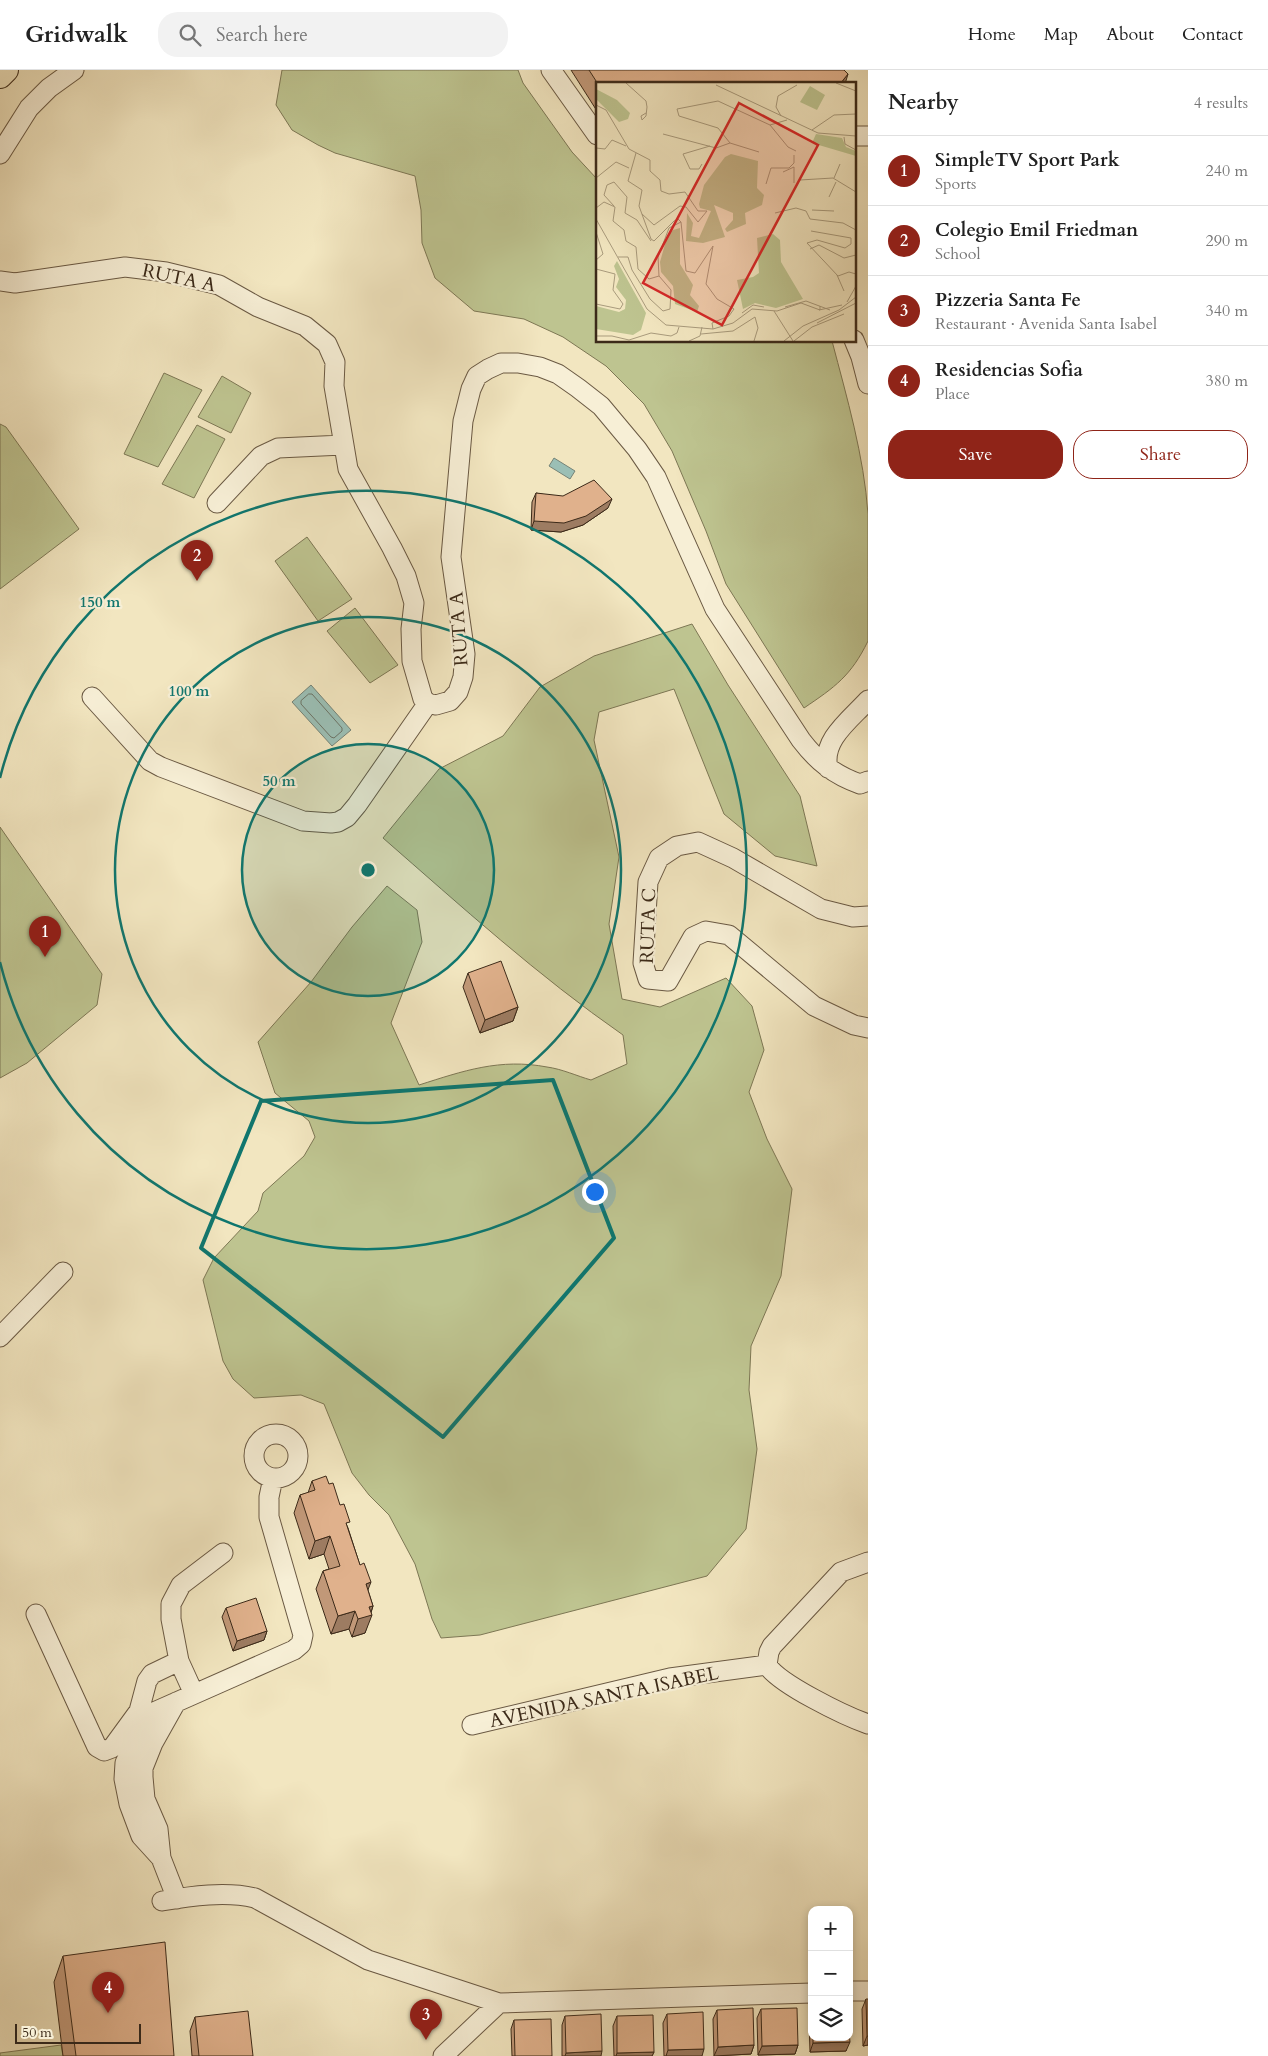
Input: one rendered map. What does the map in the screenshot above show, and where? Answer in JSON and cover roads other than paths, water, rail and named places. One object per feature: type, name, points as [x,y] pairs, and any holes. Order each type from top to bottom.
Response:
[{"type":"main road","points":[[0,76],[6,70]]},
{"type":"street","points":[[0,154],[29,108],[49,88],[74,70]]},
{"type":"street","points":[[551,70],[596,134]]},
{"type":"street","name":"RUTA A","points":[[0,281],[15,283],[125,268],[166,272],[220,285],[258,307],[305,326],[327,344],[335,362],[334,386],[348,469],[406,576],[414,603],[411,629],[412,661],[423,699],[428,703],[436,705],[450,701],[458,692],[463,677],[465,654],[451,556],[464,421],[471,390],[477,376],[502,363],[518,362],[540,367],[558,374],[601,406],[637,449],[656,477],[715,609],[800,740],[815,758],[828,768]]},
{"type":"street","points":[[855,342],[868,384]]},
{"type":"street","points":[[217,503],[261,456],[278,448],[343,445]]},
{"type":"street","points":[[92,697],[150,761],[161,767],[303,821],[331,823],[347,817],[428,703]]},
{"type":"street","points":[[868,700],[839,730],[829,746],[826,758],[828,768],[836,775],[860,784],[868,781]]},
{"type":"street","name":"RUTA C","points":[[868,916],[853,917],[821,909],[732,858],[698,842],[677,846],[659,858],[648,882],[643,964],[648,979],[668,981],[693,937],[706,931],[729,935],[814,1006],[854,1025],[868,1028]]},
{"type":"street","points":[[0,1337],[64,1272]]},
{"type":"street","points":[[273,1478],[268,1502],[269,1517],[303,1635],[301,1644],[294,1650],[176,1702],[153,1743],[124,1779],[128,1804],[142,1836],[161,1858],[169,1900],[233,1895],[255,1898],[368,1960],[499,2003],[808,1993]]},
{"type":"street","points":[[194,1694],[179,1660],[171,1619],[171,1604],[181,1585],[223,1553]]},
{"type":"street","points":[[868,1562],[841,1572],[772,1646],[769,1652],[768,1665],[778,1678],[851,1718],[868,1724]]},
{"type":"street","points":[[36,1614],[97,1747],[104,1751],[112,1748],[139,1711],[147,1681],[152,1674],[179,1660]]},
{"type":"street","name":"AVENIDA SANTA ISABEL","points":[[472,1725],[670,1678],[768,1665]]},
{"type":"street","points":[[853,1992],[868,1991]]},
{"type":"street","points":[[443,2056],[499,2003]]},
{"type":"water","points":[[554,458],[575,471],[570,479],[549,466]]},
{"type":"water","points":[[311,685],[351,730],[332,746],[292,702]]},
{"type":"place","name":"Colegio Emil Friedman","points":[[197,581]]},
{"type":"place","name":"SimpleTV Sport Park","points":[[45,957]]},
{"type":"place","name":"Residencias Sofia","points":[[108,2013]]},
{"type":"place","name":"Pizzeria Santa Fe","points":[[426,2040]]}]
